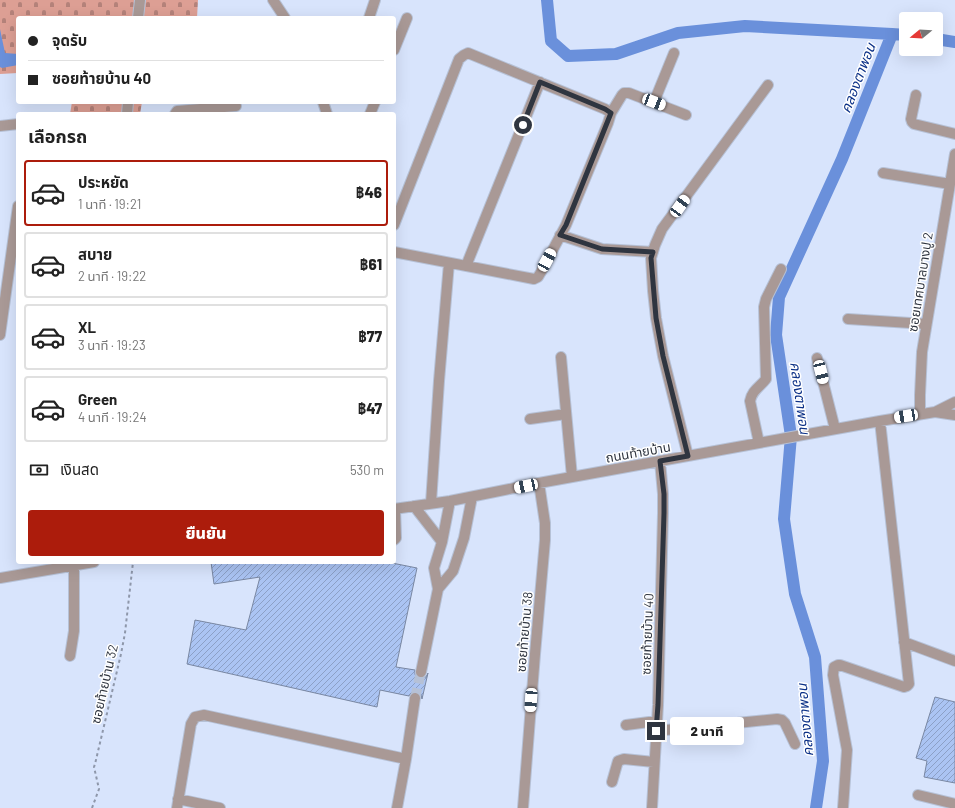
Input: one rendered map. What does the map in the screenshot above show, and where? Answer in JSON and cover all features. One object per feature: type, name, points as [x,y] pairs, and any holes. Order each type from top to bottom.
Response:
[{"type":"street","points":[[138,16],[140,0]]},
{"type":"street","points":[[273,0],[284,16]]},
{"type":"street","points":[[370,16],[375,0]]},
{"type":"street","points":[[396,45],[406,18]]},
{"type":"street","points":[[654,102],[674,53]]},
{"type":"street","points":[[396,220],[459,59],[464,55],[468,54],[540,82],[605,109],[611,113]]},
{"type":"street","points":[[466,266],[540,82]]},
{"type":"street","points":[[688,456],[663,356],[656,318],[651,258],[662,229],[768,85]]},
{"type":"street","points":[[396,252],[534,279],[541,272],[566,225],[611,113],[622,95],[629,92],[686,115]]},
{"type":"street","points":[[916,95],[911,119],[914,124],[955,134]]},
{"type":"street","points":[[176,112],[236,107]]},
{"type":"street","points":[[0,126],[16,124]]},
{"type":"street","name":"ซอยเทศบาลบางปู 2","points":[[920,414],[922,352],[955,154]]},
{"type":"street","points":[[883,173],[950,184]]},
{"type":"street","points":[[0,335],[16,220]]},
{"type":"street","points":[[560,235],[602,249],[653,252]]},
{"type":"street","points":[[431,503],[449,263]]},
{"type":"street","points":[[760,443],[750,401],[751,395],[766,379],[764,307],[781,269]]},
{"type":"street","points":[[848,319],[926,324]]},
{"type":"street","points":[[561,357],[572,477]]},
{"type":"street","points":[[817,358],[834,429]]},
{"type":"street","name":"ถนนท้ายบ้าน","points":[[935,412],[955,402]]},
{"type":"street","name":"ถนนท้ายบ้าน","points":[[396,509],[450,501],[539,483],[920,414],[935,412],[955,415]]},
{"type":"street","points":[[530,418],[566,414]]},
{"type":"street","points":[[843,808],[848,750],[833,675],[834,668],[840,664],[904,687],[909,684],[880,421]]},
{"type":"street","name":"ซอยท้ายบ้าน 40","points":[[652,808],[664,513],[664,494],[660,461]]},
{"type":"street","name":"ซอยท้ายบ้าน 38","points":[[523,808],[545,540],[545,523],[539,483]]},
{"type":"street","points":[[438,589],[453,571],[464,538],[472,497]]},
{"type":"street","points":[[421,672],[438,589],[434,568],[442,542],[450,501]]},
{"type":"street","points":[[414,506],[442,542]]},
{"type":"street","points":[[0,578],[70,565],[74,631],[70,656]]},
{"type":"street","points":[[904,642],[955,661]]},
{"type":"street","points":[[397,808],[415,698]]},
{"type":"street","points":[[220,808],[177,804],[191,724],[195,717],[204,715],[406,759]]},
{"type":"street","points":[[626,726],[656,726],[777,719],[782,720],[785,723],[795,744]]},
{"type":"street","points":[[612,782],[618,761],[624,759],[654,762]]},
{"type":"street","points":[[918,795],[955,804]]},
{"type":"path","name":"ซอยท้ายบ้าน 32","points":[[92,808],[99,788],[94,767],[121,654],[125,633],[133,564]]},
{"type":"green space","points":[[0,0],[198,0],[197,16],[16,16],[16,73],[0,74]]},
{"type":"green space","points":[[72,104],[142,104],[140,112],[70,112]]},
{"type":"water","points":[[0,29],[5,53],[16,54],[16,65],[0,67]]},
{"type":"building","points":[[211,564],[396,564],[417,568],[396,667],[415,670],[416,677],[420,678],[426,677],[428,673],[422,699],[421,695],[416,692],[412,692],[409,696],[380,690],[377,707],[187,664],[195,620],[246,630],[260,577],[214,584]]},
{"type":"building","points":[[935,697],[955,702],[955,783],[924,777],[927,761],[916,758]]},
{"type":"waterway","points":[[547,0],[551,41],[568,56],[616,54],[678,33],[745,26],[899,35]]},
{"type":"waterway","name":"คลองตาพอน","points":[[816,808],[823,761],[815,657],[795,594],[784,519],[791,436],[776,335],[779,297],[842,159],[892,34]]},
{"type":"waterway","points":[[943,40],[955,42]]},
{"type":"tunnel","points":[[415,698],[421,672]]},
{"type":"route","points":[[523,125],[540,82],[605,109],[611,113],[566,225],[560,235],[602,249],[653,252],[651,258],[656,318],[663,356],[688,456],[660,461],[664,494],[664,513],[656,731]]}]
